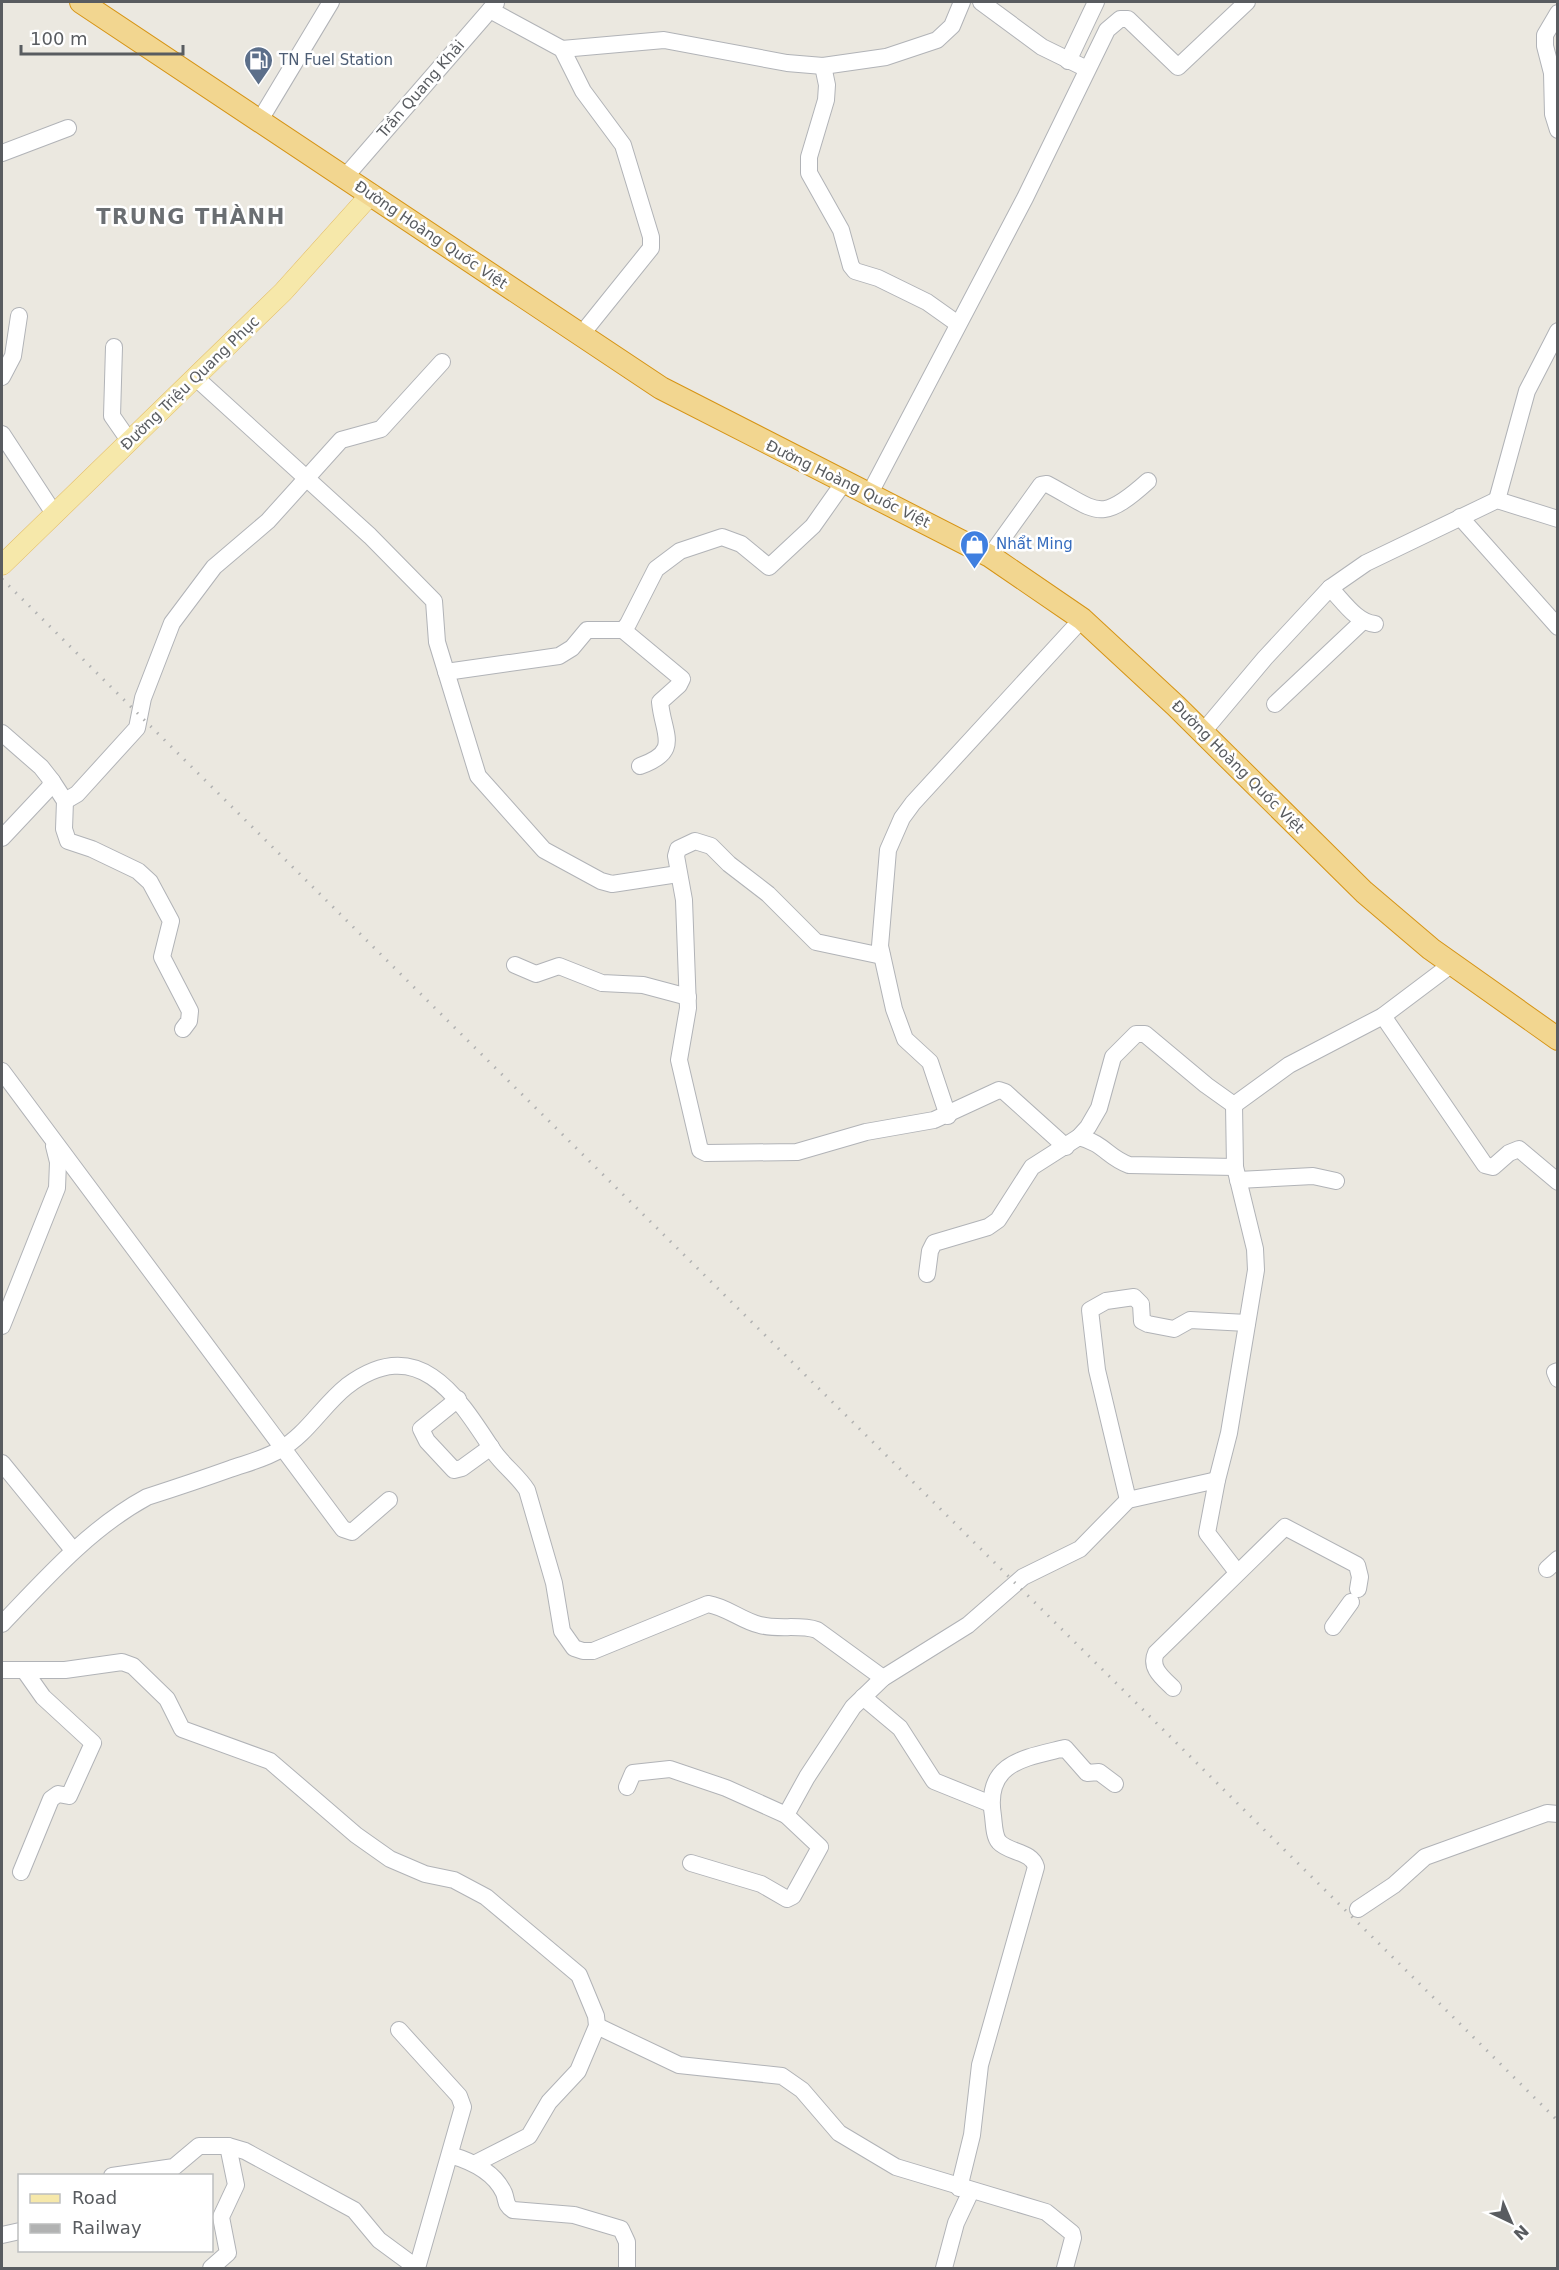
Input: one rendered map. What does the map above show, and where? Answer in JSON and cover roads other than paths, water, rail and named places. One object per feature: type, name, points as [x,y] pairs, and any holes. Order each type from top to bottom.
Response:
[{"type":"highway","name":"Đường Hoàng Quốc Việt","points":[[93,5],[260,120],[661,388],[990,556],[1082,619],[1364,892],[1452,964],[1557,1039]]},
{"type":"main road","name":"Đường Triệu Quang Phục","points":[[2,565],[283,292],[371,194]]},
{"type":"street","points":[[260,120],[331,2]]},
{"type":"street","points":[[562,49],[664,40],[787,63],[823,66],[886,57],[937,40],[952,26],[962,2]]},
{"type":"street","points":[[981,2],[1042,47],[1087,69]]},
{"type":"street","points":[[1068,61],[1096,2]]},
{"type":"street","points":[[870,493],[1025,198],[1107,30],[1120,19],[1128,19],[1178,67],[1247,2]]},
{"type":"street","points":[[494,6],[562,49],[583,91],[623,145],[652,240],[648,252],[581,335]]},
{"type":"street","name":"Trần Quang Khải","points":[[345,177],[494,6]]},
{"type":"street","points":[[1557,13],[1545,35],[1545,45],[1552,73],[1553,114],[1557,130]]},
{"type":"street","points":[[823,66],[827,85],[826,100],[809,157],[810,173],[840,230],[851,266],[855,271],[878,278],[927,302],[958,324]]},
{"type":"street","points":[[2,153],[68,128]]},
{"type":"street","points":[[2,377],[13,356],[19,316]]},
{"type":"street","points":[[1497,500],[1527,391],[1557,331]]},
{"type":"street","points":[[114,347],[112,416],[130,442]]},
{"type":"street","points":[[65,801],[77,794],[137,728],[143,698],[179,612],[214,567],[268,521],[341,440],[371,433],[389,423],[442,362]]},
{"type":"street","points":[[195,377],[370,536],[434,600],[435,634],[478,776],[544,850],[601,881],[612,884],[678,874]]},
{"type":"street","points":[[2,434],[54,515]]},
{"type":"street","points":[[990,556],[1041,485],[1047,484],[1073,501],[1099,511],[1112,509],[1148,481]]},
{"type":"street","points":[[623,630],[656,569],[667,559],[680,551],[722,537],[741,544],[769,567],[813,526],[843,482]]},
{"type":"street","points":[[1202,733],[1265,658],[1330,588],[1366,563],[1497,500],[1557,519]]},
{"type":"street","points":[[1460,518],[1557,627]]},
{"type":"street","points":[[1275,704],[1369,623],[1330,588]]},
{"type":"street","points":[[948,1116],[930,1062],[906,1039],[894,1009],[882,956],[885,866],[893,834],[902,818],[1082,619]]},
{"type":"street","points":[[446,672],[559,656],[572,648],[587,630],[623,630],[682,679],[679,685],[660,702],[668,737],[666,750],[655,760],[640,766]]},
{"type":"street","points":[[2,733],[41,767],[65,801],[64,829],[68,842],[92,849],[144,875],[167,912],[171,927],[161,951],[190,1011],[189,1021],[183,1029]]},
{"type":"street","points":[[2,838],[52,781]]},
{"type":"street","points":[[882,956],[816,942],[768,894],[703,842],[686,843],[678,849],[676,856],[678,874],[684,900],[688,997],[688,1017],[679,1060],[697,1145],[706,1153],[797,1152],[866,1132],[921,1124],[948,1116],[999,1090],[1005,1092],[1072,1142],[1095,1141],[1114,1158],[1129,1165],[1236,1174],[1313,1176],[1336,1181]]},
{"type":"street","points":[[1234,1105],[1289,1065],[1383,1016],[1452,964]]},
{"type":"street","points":[[515,965],[536,974],[559,966],[602,982],[643,985],[688,997]]},
{"type":"street","points":[[1383,1016],[1485,1165],[1493,1167],[1509,1152],[1519,1149],[1557,1182]]},
{"type":"street","points":[[927,1274],[930,1251],[934,1243],[988,1227],[998,1220],[1032,1167],[1072,1142],[1099,1108],[1113,1057],[1141,1032],[1234,1105]]},
{"type":"street","points":[[2,1071],[346,1532],[352,1532],[389,1500]]},
{"type":"street","points":[[1234,1105],[1236,1174],[1256,1259],[1229,1433],[1207,1533],[1237,1572]]},
{"type":"street","points":[[2,1326],[57,1188],[58,1162],[53,1140]]},
{"type":"street","points":[[1128,1500],[1120,1458],[1097,1370],[1090,1310],[1106,1301],[1134,1297],[1141,1304],[1142,1321],[1148,1324],[1174,1329],[1190,1320],[1247,1323]]},
{"type":"street","points":[[2,1624],[73,1550],[147,1497],[270,1455],[283,1448],[344,1388],[363,1375],[383,1366],[403,1365],[424,1371],[458,1399],[491,1447],[528,1490],[554,1582],[562,1631],[574,1648],[593,1651],[708,1604],[718,1605],[764,1626],[817,1630],[883,1678]]},
{"type":"street","points":[[1557,1371],[1555,1372],[1557,1379]]},
{"type":"street","points":[[458,1399],[424,1425],[421,1432],[454,1470],[462,1468],[491,1447]]},
{"type":"street","points":[[2,1463],[73,1550]]},
{"type":"street","points":[[786,1815],[807,1777],[863,1697],[883,1678],[958,1632],[1023,1577],[1080,1549],[1128,1500],[1217,1480]]},
{"type":"street","points":[[1173,1688],[1154,1667],[1152,1660],[1156,1653],[1280,1530],[1289,1527],[1357,1564],[1360,1577],[1354,1596],[1333,1627]]},
{"type":"street","points":[[2,1670],[65,1670],[112,1661],[132,1666],[167,1699],[177,1723],[188,1733],[262,1757],[390,1859],[425,1874],[454,1880],[495,1904],[579,1975],[596,2016],[597,2026],[578,2071],[549,2102],[529,2136],[476,2163]]},
{"type":"street","points":[[21,1872],[51,1799],[58,1794],[69,1796],[93,1743],[43,1697],[24,1670]]},
{"type":"street","points":[[863,1697],[900,1728],[934,1781],[991,1804]]},
{"type":"street","points":[[944,2268],[965,2189],[980,2065],[1036,1867],[1031,1858],[1000,1844],[997,1839],[991,1804],[995,1783],[1008,1766],[1017,1760],[1065,1748],[1087,1773],[1100,1772],[1115,1784]]},
{"type":"street","points":[[627,1787],[633,1773],[670,1769],[726,1788],[786,1815],[820,1847],[791,1898],[787,1899],[752,1881],[691,1863]]},
{"type":"street","points":[[1358,1909],[1394,1885],[1425,1857],[1547,1813],[1557,1815]]},
{"type":"street","points":[[597,2026],[679,2065],[782,2076],[802,2090],[847,2139],[907,2172],[1046,2212],[1068,2228],[1074,2238],[1065,2268]]},
{"type":"street","points":[[120,2174],[174,2167],[199,2146],[228,2146],[260,2157],[354,2210],[379,2240],[417,2268],[450,2156],[462,2102],[399,2031]]},
{"type":"street","points":[[211,2268],[228,2253],[221,2217],[236,2185],[228,2146]]},
{"type":"street","points":[[450,2156],[476,2163],[502,2190],[506,2203],[513,2210],[574,2215],[614,2225],[625,2234],[627,2268]]},
{"type":"street","points":[[2,2235],[18,2231]]},
{"type":"railway","points":[[2,579],[1558,2121]]},
{"type":"place","name":"TN Fuel Station","points":[[258,86]]},
{"type":"place","name":"Nhẩt Ming","points":[[975,570]]},
{"type":"district","name":"TRUNG THÀNH","points":[[191,217]]}]
